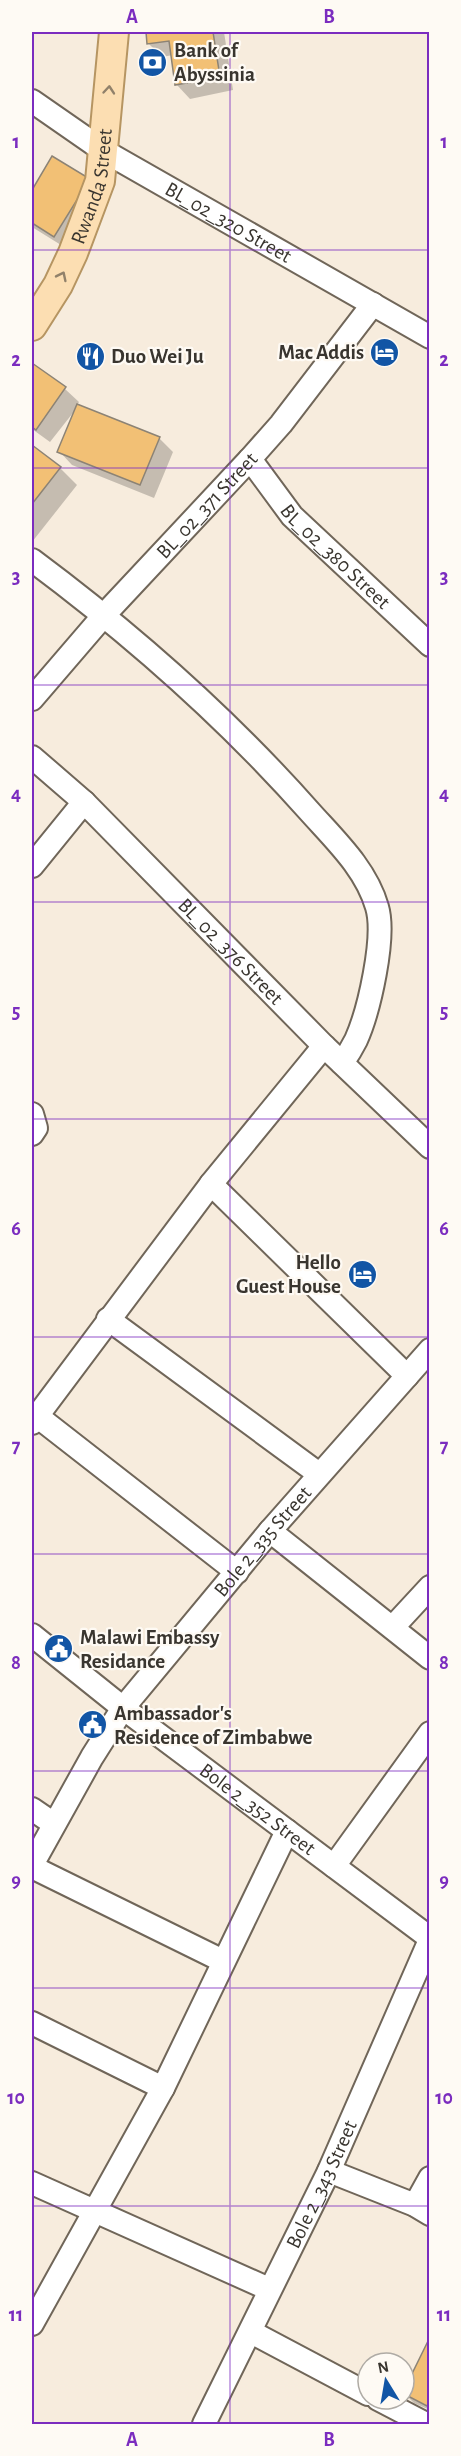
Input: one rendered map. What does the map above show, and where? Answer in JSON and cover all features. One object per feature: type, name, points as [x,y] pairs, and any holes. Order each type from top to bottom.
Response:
[{"type":"main road","name":"Rwanda Street","points":[[32,326],[58,285],[100,181],[114,32]]},
{"type":"street","name":"BL_02_320 Street","points":[[32,101],[104,151],[429,337]]},
{"type":"street","name":"BL_02_371 Street","points":[[32,699],[105,615],[281,424],[373,304]]},
{"type":"street","name":"BL_02_380 Street","points":[[250,459],[292,516],[429,645]]},
{"type":"street","points":[[32,560],[105,615],[244,739],[355,862],[371,889],[378,910],[379,934],[376,968],[361,1029],[356,1042],[342,1063]]},
{"type":"street","name":"BL_02_376 Street","points":[[32,757],[84,802],[324,1046],[429,1147]]},
{"type":"street","points":[[32,866],[84,802]]},
{"type":"street","points":[[237,1572],[34,1420],[211,1184],[324,1046]]},
{"type":"street","points":[[32,1114],[36,1128],[32,1134]]},
{"type":"street","points":[[211,1184],[407,1376]]},
{"type":"street","points":[[108,1319],[319,1474]]},
{"type":"street","name":"Bole 2_335 Street","points":[[32,1866],[92,1757],[123,1708],[270,1531],[429,1350]]},
{"type":"street","points":[[270,1531],[429,1658]]},
{"type":"street","points":[[393,1628],[429,1587]]},
{"type":"street","name":"Bole 2_352 Street","points":[[32,1635],[123,1708],[429,1939]]},
{"type":"street","points":[[334,1866],[429,1733]]},
{"type":"street","points":[[32,1809],[54,1824]]},
{"type":"street","points":[[32,2324],[163,2088],[287,1831]]},
{"type":"street","points":[[32,1866],[223,1961]]},
{"type":"street","name":"Bole 2_343 Street","points":[[204,2424],[329,2171],[429,1939]]},
{"type":"street","points":[[32,2023],[163,2088]]},
{"type":"street","points":[[329,2171],[422,2210],[429,2178]]},
{"type":"street","points":[[32,2182],[269,2289]]},
{"type":"street","points":[[251,2332],[356,2388]]},
{"type":"street","points":[[401,2411],[426,2424]]},
{"type":"building","points":[[146,32],[213,32],[220,77],[175,85],[169,41],[147,44]]},
{"type":"building","points":[[52,156],[90,179],[54,237],[32,223],[32,190]]},
{"type":"building","points":[[32,363],[66,387],[36,430],[32,427]]},
{"type":"building","points":[[77,404],[160,437],[140,485],[57,452]]},
{"type":"building","points":[[32,445],[61,467],[32,504]]},
{"type":"building","points":[[430,2337],[430,2401],[427,2406],[416,2400],[416,2366]]},
{"type":"place","name":"Bank of Abyssinia","points":[[153,62]]},
{"type":"place","name":"Mac Addis","points":[[385,352]]},
{"type":"place","name":"Duo Wei Ju","points":[[90,356]]},
{"type":"place","name":"Hello Guest House","points":[[362,1274]]},
{"type":"place","name":"Malawi Embassy Residance","points":[[59,1649]]},
{"type":"place","name":"Ambassador's Residence of Zimbabwe","points":[[93,1725]]}]
